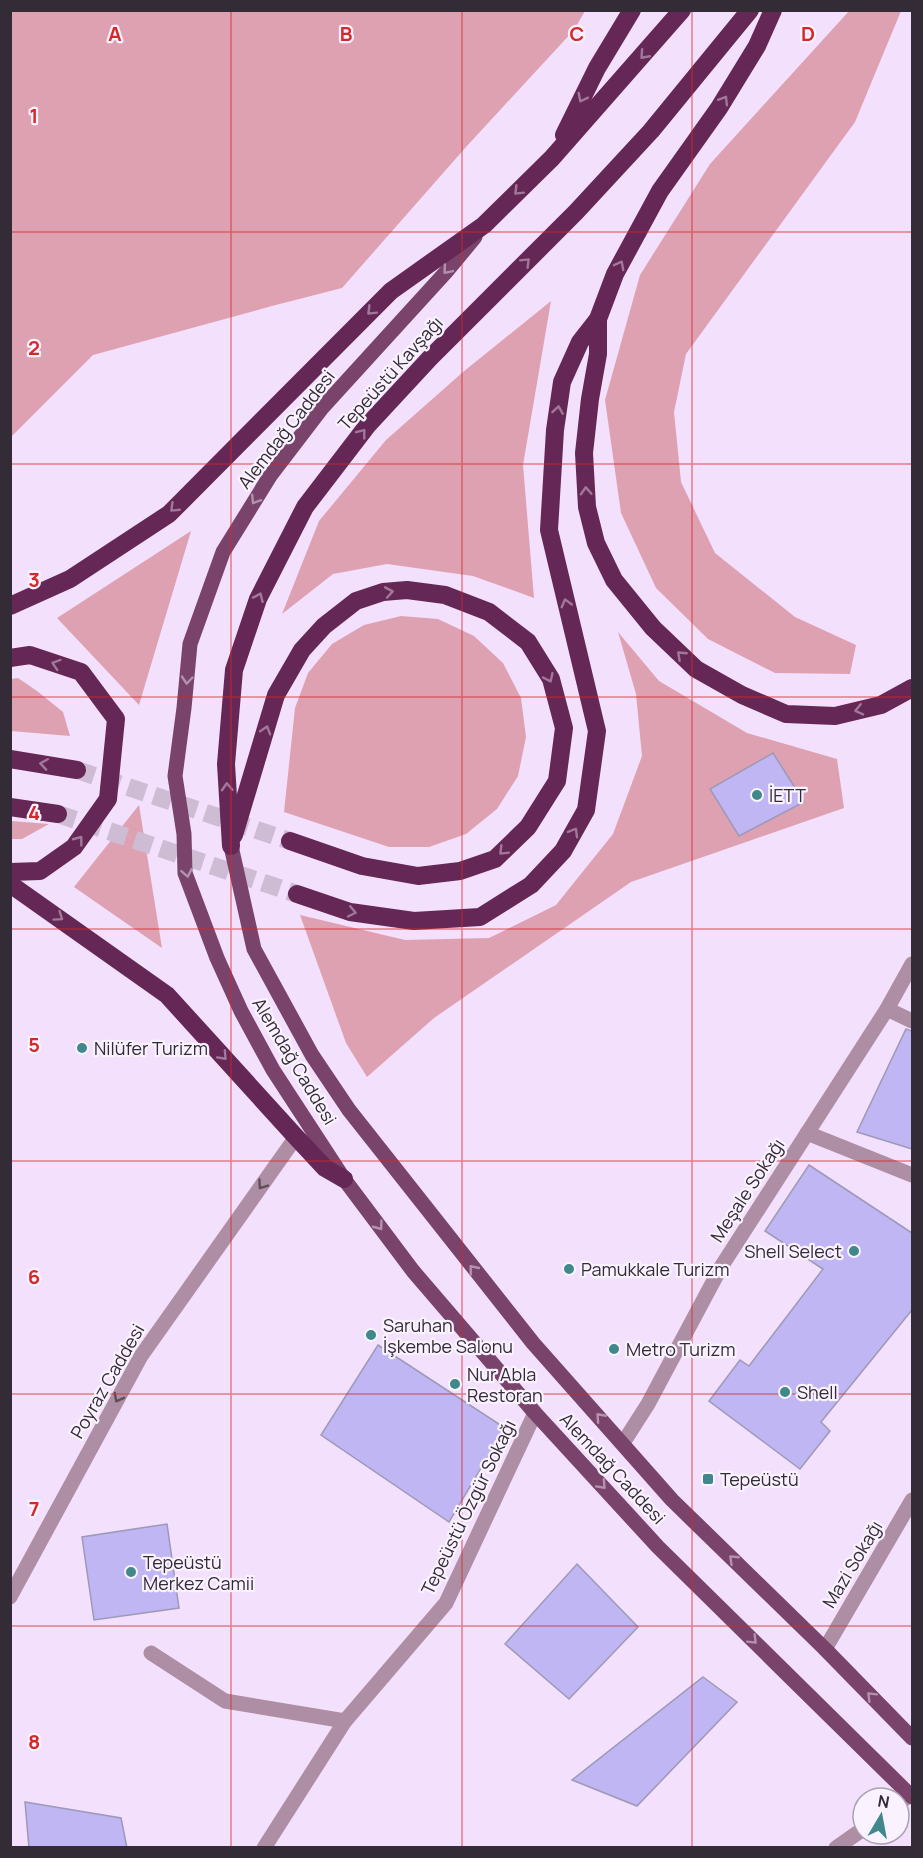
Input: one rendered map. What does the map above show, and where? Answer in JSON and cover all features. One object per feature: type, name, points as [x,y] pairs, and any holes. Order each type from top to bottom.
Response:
[{"type":"highway","points":[[552,158],[597,68],[632,10]]},
{"type":"highway","points":[[10,606],[70,579],[169,514],[391,291],[484,225],[552,158],[682,10]]},
{"type":"highway","name":"Tepeüstü Kavşağı","points":[[231,846],[226,764],[234,670],[258,599],[305,507],[367,426],[430,358],[576,212],[651,131],[750,10]]},
{"type":"highway","points":[[297,894],[350,912],[414,921],[480,917],[531,885],[563,851],[586,810],[597,731],[549,530],[555,430],[562,382],[580,342],[598,319],[615,274],[660,191],[719,108],[758,46],[773,10]]},
{"type":"highway","points":[[598,319],[598,354],[584,453],[587,507],[596,543],[614,580],[653,628],[696,669],[742,695],[786,714],[836,716],[881,705],[912,688]]},
{"type":"highway","points":[[231,846],[276,695],[302,650],[324,626],[356,601],[383,592],[407,590],[445,595],[489,612],[528,642],[550,679],[564,728],[557,781],[528,827],[495,859],[460,872],[418,876],[362,866],[290,841]]},
{"type":"highway","points":[[10,658],[30,655],[81,672],[116,719],[108,799],[74,847],[40,871],[10,872]]},
{"type":"highway","points":[[10,759],[77,770]]},
{"type":"highway","points":[[10,807],[58,813]]},
{"type":"highway","points":[[10,884],[167,995],[325,1168],[344,1179]]},
{"type":"main road","name":"Alemdağ Caddesi","points":[[484,225],[446,272],[322,408],[270,476],[223,552],[190,644],[175,776],[184,834],[185,873],[217,958],[241,1011],[273,1070],[344,1179],[413,1271],[535,1413],[658,1547],[894,1786]]},
{"type":"main road","name":"Alemdağ Caddesi","points":[[231,846],[254,949],[312,1055],[349,1110],[533,1343],[672,1500],[825,1649],[912,1738]]},
{"type":"street","name":"Meşale Sokağı","points":[[623,1443],[648,1404],[721,1267],[887,1010],[912,964]]},
{"type":"street","points":[[887,1010],[912,1021]]},
{"type":"street","points":[[807,1133],[912,1175]]},
{"type":"street","name":"Poyraz Caddesi","points":[[10,1597],[141,1356],[296,1137]]},
{"type":"street","name":"Tepeüstü Özgür Sokağı","points":[[264,1848],[345,1721],[446,1603],[535,1413]]},
{"type":"street","name":"Mazi Sokağı","points":[[825,1649],[912,1500]]},
{"type":"street","points":[[151,1653],[225,1701],[345,1721]]},
{"type":"street","points":[[837,1848],[851,1838]]},
{"type":"shaded area","points":[[11,10],[585,11],[574,30],[466,147],[342,288],[93,355],[11,437]]},
{"type":"shaded area","points":[[850,10],[901,11],[855,122],[686,354],[674,412],[681,482],[715,553],[795,617],[856,645],[850,674],[775,673],[708,639],[656,588],[621,513],[605,400],[640,275],[710,164]]},
{"type":"shaded area","points":[[551,301],[523,465],[534,598],[473,576],[387,564],[333,574],[282,614],[319,521],[386,440],[463,372]]},
{"type":"shaded area","points":[[191,531],[139,705],[57,618]]},
{"type":"shaded area","points":[[401,616],[438,619],[474,636],[503,663],[521,698],[526,737],[518,776],[497,809],[466,834],[429,847],[389,847],[284,812],[295,708],[308,673],[332,644],[364,625]]},
{"type":"shaded area","points":[[618,632],[659,681],[747,733],[837,759],[844,808],[631,882],[434,1018],[367,1077],[346,1043],[300,915],[405,940],[489,938],[556,905],[613,834],[642,756],[636,694]]},
{"type":"shaded area","points":[[18,678],[63,712],[70,736],[11,731],[11,679]]},
{"type":"shaded area","points":[[139,805],[162,948],[74,887]]},
{"type":"shaded area","points":[[11,821],[49,824],[22,839],[11,839]]},
{"type":"building","name":"İETT","points":[[773,753],[804,802],[739,836],[710,789]]},
{"type":"building","points":[[906,1029],[912,1031],[912,1149],[857,1132]]},
{"type":"building","points":[[809,1165],[912,1233],[912,1310],[821,1422],[830,1431],[800,1469],[709,1401],[740,1360],[749,1366],[823,1269],[765,1231]]},
{"type":"building","points":[[378,1345],[505,1428],[449,1522],[321,1435]]},
{"type":"building","name":"Tepeüstü Merkez Camii","points":[[167,1524],[179,1608],[94,1620],[82,1537]]},
{"type":"building","points":[[577,1564],[638,1627],[569,1699],[505,1644]]},
{"type":"building","points":[[703,1677],[737,1702],[637,1806],[572,1780]]},
{"type":"building","points":[[25,1802],[121,1818],[127,1848],[29,1848]]},
{"type":"tunnel","points":[[77,770],[290,841]]},
{"type":"tunnel","points":[[58,814],[297,894]]},
{"type":"place","name":"İETT","points":[[757,795]]},
{"type":"place","name":"Nilüfer Turizm","points":[[82,1048]]},
{"type":"place","name":"Shell Select","points":[[854,1251]]},
{"type":"place","name":"Pamukkale Turizm","points":[[569,1269]]},
{"type":"place","name":"Saruhan İşkembe Salonu","points":[[371,1335]]},
{"type":"place","name":"Metro Turizm","points":[[614,1349]]},
{"type":"place","name":"Nur Abla Restoran","points":[[455,1384]]},
{"type":"place","name":"Shell","points":[[785,1392]]},
{"type":"place","name":"Tepeüstü","points":[[708,1479]]},
{"type":"place","name":"Tepeüstü Merkez Camii","points":[[131,1572]]}]
